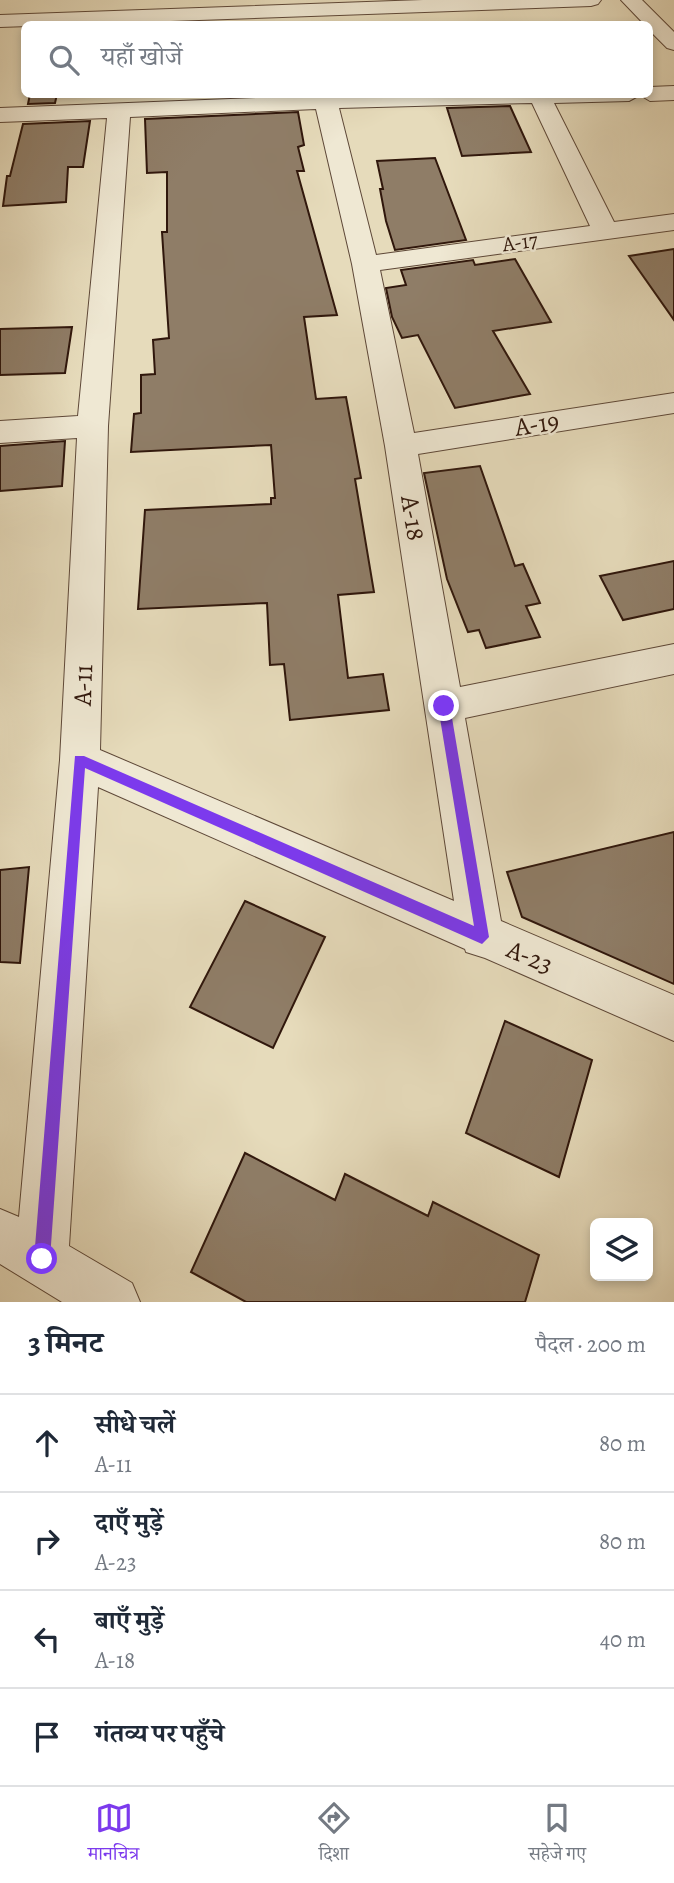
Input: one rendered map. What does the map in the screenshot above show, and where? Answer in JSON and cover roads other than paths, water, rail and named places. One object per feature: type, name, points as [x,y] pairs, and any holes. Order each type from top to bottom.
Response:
[{"type":"street","points":[[22,21],[26,0]]},
{"type":"street","points":[[0,21],[244,19],[305,5],[476,6],[591,0]]},
{"type":"street","points":[[631,0],[652,21]]},
{"type":"street","points":[[653,23],[674,44]]},
{"type":"street","points":[[653,94],[674,93]]},
{"type":"street","points":[[0,115],[260,100],[326,102],[497,98]]},
{"type":"street","points":[[540,98],[605,230]]},
{"type":"street","name":"A-18","points":[[326,102],[365,264],[401,446],[482,937]]},
{"type":"street","name":"A-11","points":[[21,1247],[79,760],[93,426],[119,110]]},
{"type":"street","name":"A-17","points":[[365,264],[674,222]]},
{"type":"street","name":"A-19","points":[[401,446],[674,403]]},
{"type":"street","points":[[0,432],[93,426]]},
{"type":"street","points":[[444,706],[674,659]]},
{"type":"street","name":"A-23","points":[[79,760],[674,1018]]},
{"type":"street","points":[[21,1247],[113,1302]]}]
